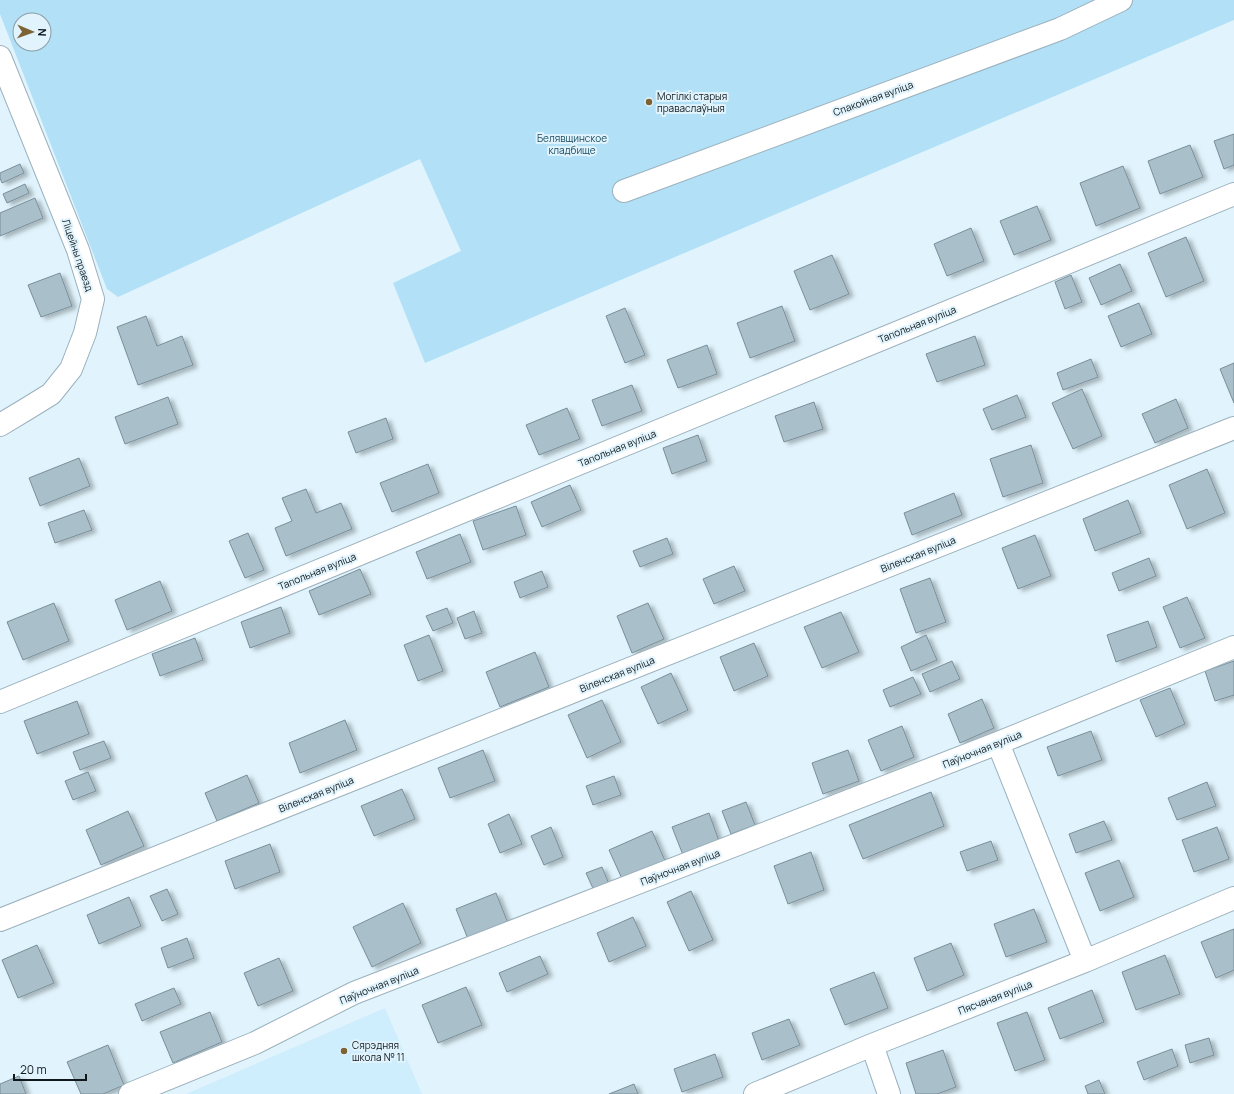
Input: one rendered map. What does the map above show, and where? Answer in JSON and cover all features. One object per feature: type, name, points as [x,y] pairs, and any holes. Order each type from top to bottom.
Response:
[{"type":"street","name":"Спакойная вуліца","points":[[624,191],[1060,29],[1121,0]]},
{"type":"street","name":"Ліцейны праезд","points":[[0,57],[78,250],[93,299],[85,333],[71,369],[51,394],[0,424]]},
{"type":"street","name":"Тапольная вуліца","points":[[0,702],[1234,194]]},
{"type":"street","name":"Віленская вуліца","points":[[0,920],[1234,428]]},
{"type":"street","name":"Паўночная вуліца","points":[[130,1094],[255,1043],[354,993],[998,744],[1234,647]]},
{"type":"street","points":[[998,744],[1085,961]]},
{"type":"street","name":"Пясчаная вуліца","points":[[755,1094],[872,1045],[1085,961],[1234,898]]},
{"type":"street","points":[[872,1045],[889,1094]]},
{"type":"shaded area","name":"Сярэдняя школа № 11","points":[[385,1008],[422,1094],[186,1094]]},
{"type":"green space","name":"Белявщинское кладбище","points":[[0,0],[1234,0],[1234,20],[425,363],[393,283],[461,251],[420,159],[118,297],[107,289],[15,52],[52,52],[52,12],[12,12],[12,45],[0,14]]},
{"type":"building","points":[[1234,134],[1234,165],[1224,169],[1214,141]]},
{"type":"building","points":[[1190,145],[1203,177],[1160,194],[1148,161]]},
{"type":"building","points":[[20,164],[24,173],[2,183],[0,173]]},
{"type":"building","points":[[1123,166],[1140,208],[1096,226],[1080,183]]},
{"type":"building","points":[[25,184],[29,193],[7,203],[3,194]]},
{"type":"building","points":[[35,198],[43,218],[0,236],[0,213]]},
{"type":"building","points":[[1037,206],[1051,240],[1014,255],[1000,221]]},
{"type":"building","points":[[971,228],[984,261],[947,276],[934,244]]},
{"type":"building","points":[[1186,237],[1204,281],[1166,297],[1148,253]]},
{"type":"building","points":[[832,255],[849,294],[810,310],[794,271]]},
{"type":"building","points":[[1120,264],[1132,291],[1101,305],[1089,278]]},
{"type":"building","points":[[60,273],[72,306],[41,317],[28,285]]},
{"type":"building","points":[[1071,275],[1082,302],[1065,309],[1055,282]]},
{"type":"building","points":[[1139,303],[1152,334],[1121,347],[1108,316]]},
{"type":"building","points":[[782,306],[795,341],[750,358],[737,323]]},
{"type":"building","points":[[625,308],[645,355],[625,363],[606,316]]},
{"type":"building","points":[[146,316],[157,346],[182,336],[193,365],[138,385],[117,327]]},
{"type":"building","points":[[975,336],[985,365],[937,382],[926,354]]},
{"type":"building","points":[[707,345],[717,374],[678,388],[667,360]]},
{"type":"building","points":[[1091,359],[1098,377],[1063,390],[1057,373]]},
{"type":"building","points":[[1234,363],[1234,403],[1220,369]]},
{"type":"building","points":[[632,385],[642,411],[602,426],[592,400]]},
{"type":"building","points":[[1082,389],[1102,436],[1073,449],[1052,403]]},
{"type":"building","points":[[1017,395],[1026,417],[992,430],[983,409]]},
{"type":"building","points":[[168,397],[178,424],[125,444],[115,417]]},
{"type":"building","points":[[1176,399],[1188,428],[1155,443],[1142,414]]},
{"type":"building","points":[[814,402],[823,429],[784,442],[775,416]]},
{"type":"building","points":[[567,408],[580,439],[539,455],[526,425]]},
{"type":"building","points":[[386,418],[393,439],[356,453],[348,432]]},
{"type":"building","points":[[698,435],[707,461],[672,474],[663,448]]},
{"type":"building","points":[[1031,445],[1043,483],[1003,497],[990,459]]},
{"type":"building","points":[[79,458],[90,486],[40,506],[29,478]]},
{"type":"building","points":[[428,464],[439,493],[392,512],[380,483]]},
{"type":"building","points":[[1207,469],[1225,513],[1187,529],[1169,485]]},
{"type":"building","points":[[570,485],[581,510],[542,527],[531,502]]},
{"type":"building","points":[[306,489],[316,513],[341,503],[352,529],[286,556],[275,528],[292,521],[282,498]]},
{"type":"building","points":[[954,493],[962,515],[912,535],[904,513]]},
{"type":"building","points":[[1128,500],[1141,533],[1095,551],[1083,519]]},
{"type":"building","points":[[516,506],[526,535],[483,550],[473,521]]},
{"type":"building","points":[[84,510],[92,530],[55,543],[48,523]]},
{"type":"building","points":[[248,533],[264,570],[245,578],[229,541]]},
{"type":"building","points":[[460,534],[471,562],[427,579],[416,552]]},
{"type":"building","points":[[1035,535],[1051,576],[1018,589],[1002,548]]},
{"type":"building","points":[[667,538],[673,554],[640,567],[633,551]]},
{"type":"building","points":[[1149,558],[1156,576],[1119,591],[1112,573]]},
{"type":"building","points":[[734,566],[745,591],[714,604],[703,579]]},
{"type":"building","points":[[360,569],[371,594],[319,615],[309,591]]},
{"type":"building","points":[[542,571],[548,587],[520,598],[514,582]]},
{"type":"building","points":[[930,578],[946,622],[916,633],[900,589]]},
{"type":"building","points":[[160,581],[172,611],[127,630],[115,600]]},
{"type":"building","points":[[1187,597],[1205,638],[1180,648],[1163,607]]},
{"type":"building","points":[[54,603],[69,641],[23,660],[7,622]]},
{"type":"building","points":[[648,603],[664,639],[632,653],[617,616]]},
{"type":"building","points":[[281,607],[290,633],[250,648],[241,622]]},
{"type":"building","points":[[447,608],[453,623],[433,631],[426,616]]},
{"type":"building","points":[[474,611],[482,633],[465,639],[457,618]]},
{"type":"building","points":[[841,612],[859,652],[822,668],[804,627]]},
{"type":"building","points":[[1148,621],[1157,647],[1116,662],[1107,635]]},
{"type":"building","points":[[429,635],[443,671],[418,681],[404,645]]},
{"type":"building","points":[[926,635],[937,660],[911,671],[901,647]]},
{"type":"building","points":[[195,638],[203,660],[160,676],[152,654]]},
{"type":"building","points":[[754,643],[768,676],[734,691],[720,657]]},
{"type":"building","points":[[535,652],[549,687],[500,707],[486,672]]},
{"type":"building","points":[[952,661],[960,679],[930,692],[922,674]]},
{"type":"building","points":[[1234,661],[1234,695],[1215,701],[1205,671]]},
{"type":"building","points":[[671,673],[688,710],[658,724],[641,687]]},
{"type":"building","points":[[913,677],[921,694],[890,707],[883,690]]},
{"type":"building","points":[[1170,688],[1185,724],[1156,737],[1140,700]]},
{"type":"building","points":[[982,699],[994,728],[960,743],[948,714]]},
{"type":"building","points":[[602,700],[621,742],[587,758],[568,715]]},
{"type":"building","points":[[77,701],[89,734],[37,754],[24,721]]},
{"type":"building","points":[[345,720],[357,750],[300,773],[289,743]]},
{"type":"building","points":[[902,726],[914,757],[881,771],[868,740]]},
{"type":"building","points":[[1091,731],[1102,760],[1058,776],[1047,747]]},
{"type":"building","points":[[104,741],[111,758],[80,770],[73,752]]},
{"type":"building","points":[[483,750],[495,781],[450,798],[438,768]]},
{"type":"building","points":[[848,750],[859,781],[823,794],[812,763]]},
{"type":"building","points":[[88,772],[96,791],[73,800],[65,781]]},
{"type":"building","points":[[247,775],[259,803],[217,821],[205,793]]},
{"type":"building","points":[[614,776],[621,795],[593,805],[586,786]]},
{"type":"building","points":[[1207,782],[1216,806],[1177,820],[1168,798]]},
{"type":"building","points":[[402,789],[415,819],[374,836],[361,806]]},
{"type":"building","points":[[931,792],[944,826],[863,859],[849,825]]},
{"type":"building","points":[[746,802],[755,825],[731,834],[722,811]]},
{"type":"building","points":[[128,811],[144,846],[101,865],[86,830]]},
{"type":"building","points":[[709,813],[719,841],[683,855],[672,827]]},
{"type":"building","points":[[509,814],[522,844],[500,853],[488,824]]},
{"type":"building","points":[[1104,821],[1112,840],[1076,853],[1069,834]]},
{"type":"building","points":[[551,827],[563,857],[544,865],[531,836]]},
{"type":"building","points":[[1217,827],[1229,859],[1194,872],[1182,840]]},
{"type":"building","points":[[652,831],[666,863],[623,881],[609,850]]},
{"type":"building","points":[[991,841],[998,860],[967,871],[960,852]]},
{"type":"building","points":[[270,844],[280,872],[235,889],[225,861]]},
{"type":"building","points":[[811,852],[824,890],[788,904],[774,866]]},
{"type":"building","points":[[1119,860],[1134,897],[1100,911],[1085,873]]},
{"type":"building","points":[[602,867],[611,889],[596,895],[586,873]]},
{"type":"building","points":[[167,889],[178,914],[162,921],[150,896]]},
{"type":"building","points":[[691,891],[713,940],[689,951],[667,902]]},
{"type":"building","points":[[496,893],[510,928],[470,944],[456,909]]},
{"type":"building","points":[[129,897],[141,926],[99,944],[87,915]]},
{"type":"building","points":[[403,903],[421,943],[372,967],[353,927]]},
{"type":"building","points":[[1034,909],[1047,942],[1006,957],[994,924]]},
{"type":"building","points":[[633,917],[646,946],[609,962],[597,933]]},
{"type":"building","points":[[1234,929],[1234,970],[1216,978],[1201,942]]},
{"type":"building","points":[[187,938],[194,958],[168,968],[161,948]]},
{"type":"building","points":[[951,943],[964,975],[927,991],[914,958]]},
{"type":"building","points":[[37,945],[54,983],[18,998],[2,960]]},
{"type":"building","points":[[1165,955],[1180,994],[1136,1010],[1122,972]]},
{"type":"building","points":[[540,956],[548,974],[507,992],[499,973]]},
{"type":"building","points":[[279,958],[293,991],[258,1006],[244,973]]},
{"type":"building","points":[[874,972],[888,1008],[845,1025],[830,989]]},
{"type":"building","points":[[466,987],[482,1025],[438,1043],[422,1005]]},
{"type":"building","points":[[174,988],[181,1004],[142,1021],[135,1004]]},
{"type":"building","points":[[1092,990],[1104,1022],[1060,1039],[1048,1008]]},
{"type":"building","points":[[210,1012],[222,1042],[173,1063],[160,1032]]},
{"type":"building","points":[[1027,1012],[1045,1060],[1015,1071],[997,1023]]},
{"type":"building","points":[[789,1019],[800,1045],[762,1060],[752,1033]]},
{"type":"building","points":[[1209,1038],[1214,1055],[1190,1063],[1185,1045]]},
{"type":"building","points":[[108,1045],[124,1085],[103,1094],[81,1094],[67,1062]]},
{"type":"building","points":[[1172,1049],[1178,1066],[1144,1080],[1137,1062]]},
{"type":"building","points":[[943,1050],[956,1087],[937,1094],[916,1094],[906,1063]]},
{"type":"building","points":[[715,1054],[723,1077],[682,1092],[674,1069]]},
{"type":"building","points":[[19,1076],[26,1094],[0,1094],[0,1084]]},
{"type":"building","points":[[1099,1080],[1105,1094],[1088,1094],[1085,1086]]},
{"type":"building","points":[[634,1084],[638,1094],[609,1094]]},
{"type":"place","name":"Могілкі старыя праваслаўныя","points":[[649,102]]},
{"type":"place","name":"Сярэдняя школа № 11","points":[[344,1051]]}]
